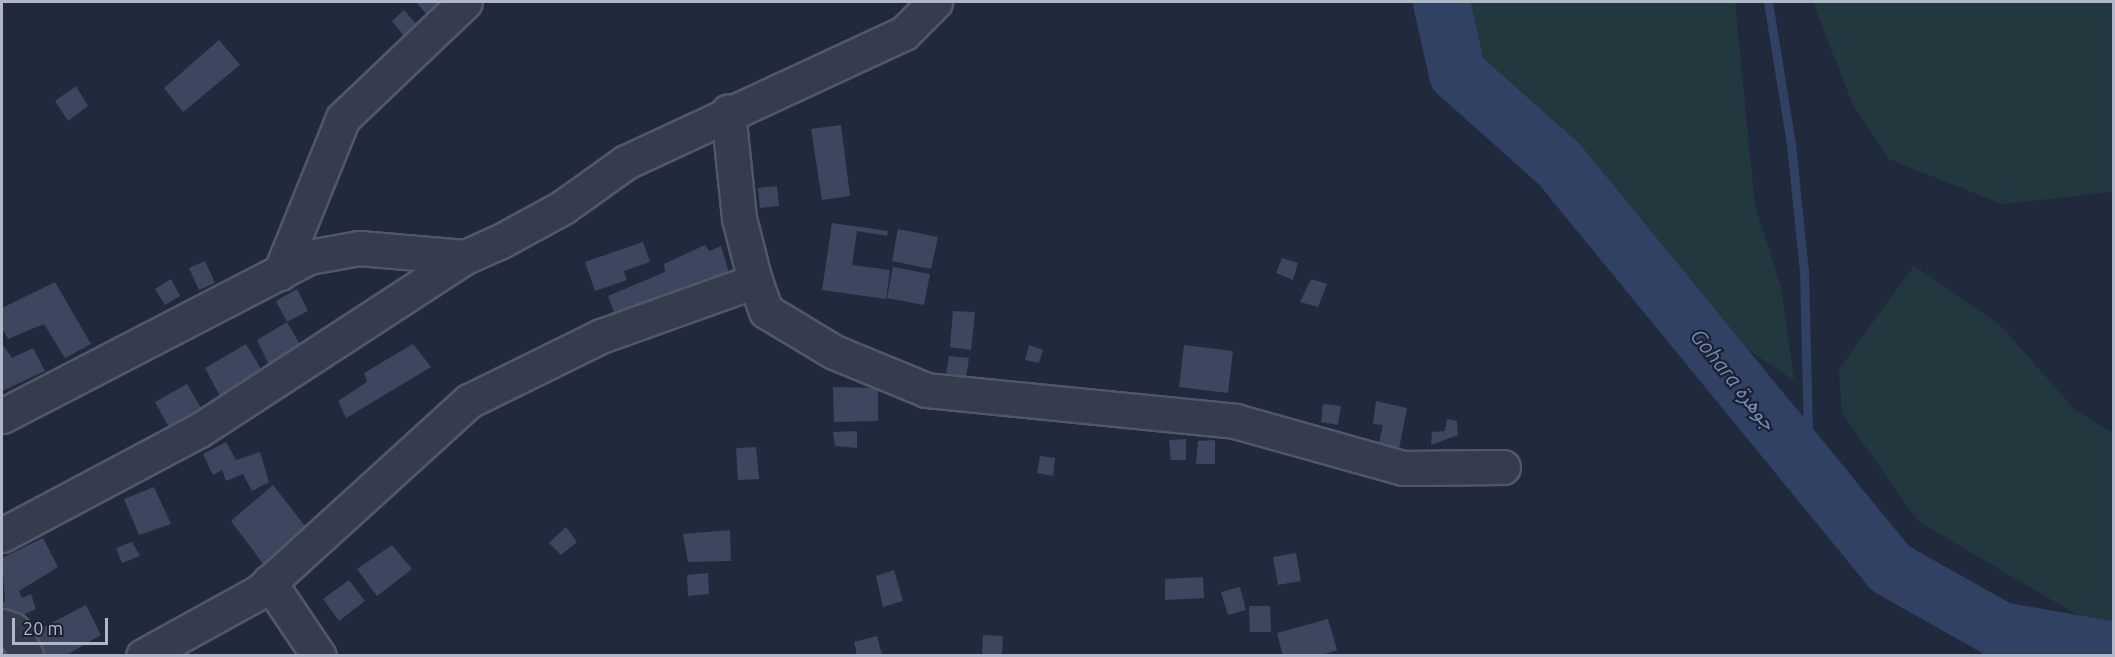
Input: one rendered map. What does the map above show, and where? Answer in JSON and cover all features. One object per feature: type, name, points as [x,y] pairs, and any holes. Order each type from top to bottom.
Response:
[{"type":"street","points":[[280,273],[343,118],[465,2]]},
{"type":"street","points":[[2,535],[198,431],[465,257],[563,207],[626,162],[728,112],[904,33],[935,2]]},
{"type":"street","points":[[728,112],[739,218],[755,281],[766,311],[834,352],[926,390],[1235,421],[1403,468],[1503,467]]},
{"type":"street","points":[[2,416],[309,257],[359,248],[465,257]]},
{"type":"street","points":[[143,656],[259,592],[469,401],[601,336],[755,281]]},
{"type":"street","points":[[269,582],[319,656]]},
{"type":"street","points":[[2,626],[14,630],[26,656]]},
{"type":"green space","points":[[1468,2],[1735,2],[1755,206],[1781,287],[1794,380],[1738,343],[1694,285],[1579,154],[1480,54]]},
{"type":"green space","points":[[1813,2],[2113,2],[2113,192],[2002,204],[1889,159],[1852,103]]},
{"type":"green space","points":[[1914,266],[2000,325],[2076,411],[2113,433],[2113,628],[2096,626],[1918,521],[1842,413],[1839,369]]},
{"type":"building","points":[[416,2],[447,2],[428,16]]},
{"type":"building","points":[[404,10],[417,25],[404,36],[392,21]]},
{"type":"building","points":[[219,40],[240,65],[183,112],[164,88]]},
{"type":"building","points":[[76,86],[88,106],[68,121],[55,101]]},
{"type":"building","points":[[841,125],[850,196],[822,200],[811,129]]},
{"type":"building","points":[[777,186],[779,206],[760,208],[758,188]]},
{"type":"building","points":[[832,223],[888,231],[887,236],[857,231],[852,265],[890,270],[886,299],[822,290]]},
{"type":"building","points":[[898,229],[938,237],[931,269],[892,261]]},
{"type":"building","points":[[643,242],[650,262],[624,271],[627,280],[595,291],[585,262]]},
{"type":"building","points":[[705,245],[709,251],[721,246],[730,276],[618,323],[608,296],[665,272],[664,264]]},
{"type":"building","points":[[1282,258],[1298,263],[1293,280],[1276,273]]},
{"type":"building","points":[[205,261],[215,283],[199,290],[189,268]]},
{"type":"building","points":[[893,267],[930,274],[924,305],[887,298]]},
{"type":"building","points":[[171,279],[180,296],[165,305],[155,289]]},
{"type":"building","points":[[1311,279],[1327,284],[1318,307],[1300,302]]},
{"type":"building","points":[[55,282],[91,344],[65,358],[44,324],[8,339],[2,328],[2,308]]},
{"type":"building","points":[[297,289],[308,311],[287,322],[276,301]]},
{"type":"building","points":[[953,311],[975,312],[971,350],[950,347]]},
{"type":"building","points":[[287,322],[303,350],[270,367],[257,340]]},
{"type":"building","points":[[2,344],[12,358],[33,348],[45,371],[2,391]]},
{"type":"building","points":[[246,344],[264,374],[222,400],[205,368]]},
{"type":"building","points":[[413,344],[431,367],[346,418],[338,401],[367,382],[364,373]]},
{"type":"building","points":[[1029,345],[1043,350],[1039,363],[1025,360]]},
{"type":"building","points":[[1184,345],[1233,351],[1228,393],[1179,387]]},
{"type":"building","points":[[949,356],[969,358],[966,377],[946,374]]},
{"type":"building","points":[[187,384],[204,413],[171,431],[155,402]]},
{"type":"building","points":[[833,387],[878,388],[878,421],[834,422]]},
{"type":"building","points":[[1376,401],[1407,408],[1399,449],[1379,443],[1383,425],[1373,424]]},
{"type":"building","points":[[1323,404],[1341,406],[1338,425],[1321,422]]},
{"type":"building","points":[[1447,419],[1457,421],[1458,435],[1431,445],[1432,432],[1445,431]]},
{"type":"building","points":[[857,431],[857,448],[835,446],[833,432]]},
{"type":"building","points":[[1186,439],[1186,460],[1171,460],[1169,440]]},
{"type":"building","points":[[1215,440],[1215,464],[1196,464],[1198,441]]},
{"type":"building","points":[[226,442],[236,460],[260,452],[269,482],[252,491],[243,474],[226,481],[222,470],[213,475],[203,454]]},
{"type":"building","points":[[756,447],[759,479],[738,480],[736,448]]},
{"type":"building","points":[[1040,456],[1055,458],[1053,476],[1037,473]]},
{"type":"building","points":[[273,485],[309,531],[267,569],[231,521]]},
{"type":"building","points":[[154,487],[171,524],[139,535],[124,499]]},
{"type":"building","points":[[566,527],[577,542],[561,555],[549,543]]},
{"type":"building","points":[[730,530],[731,561],[688,562],[683,534]]},
{"type":"building","points":[[43,538],[58,567],[19,591],[22,598],[31,594],[36,609],[14,619],[2,619],[2,603],[5,601],[2,558]]},
{"type":"building","points":[[132,542],[140,556],[122,563],[116,548]]},
{"type":"building","points":[[392,545],[412,569],[377,596],[357,569]]},
{"type":"building","points":[[1296,553],[1301,581],[1278,585],[1273,557]]},
{"type":"building","points":[[894,570],[903,601],[883,607],[876,576]]},
{"type":"building","points":[[708,573],[709,594],[688,596],[687,575]]},
{"type":"building","points":[[1203,577],[1204,598],[1165,600],[1165,579]]},
{"type":"building","points":[[349,580],[365,601],[339,621],[323,599]]},
{"type":"building","points":[[1240,587],[1246,610],[1228,615],[1221,592]]},
{"type":"building","points":[[86,605],[101,635],[65,656],[43,656],[32,633]]},
{"type":"building","points":[[1249,606],[1270,606],[1271,632],[1250,632]]},
{"type":"building","points":[[1328,619],[1337,650],[1319,656],[1283,656],[1277,633]]},
{"type":"building","points":[[983,635],[1003,636],[1002,656],[982,656]]},
{"type":"building","points":[[877,636],[882,655],[857,656],[854,642]]},
{"type":"waterway","name":"Gohara جوهرة","points":[[1441,2],[1457,73],[1559,164],[1890,568],[2000,630],[2114,650]]},
{"type":"waterway","points":[[1768,2],[1791,144],[1804,271],[1809,470]]}]
